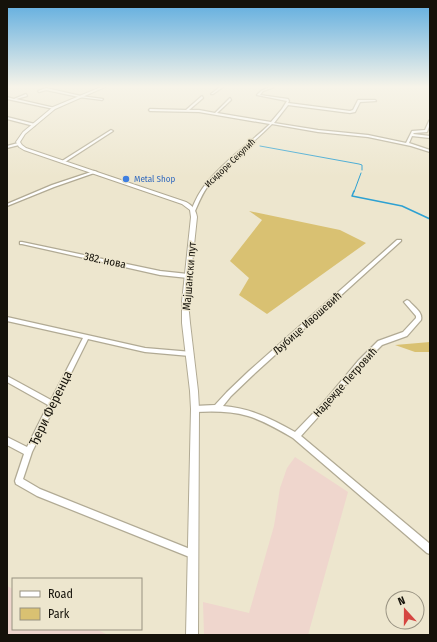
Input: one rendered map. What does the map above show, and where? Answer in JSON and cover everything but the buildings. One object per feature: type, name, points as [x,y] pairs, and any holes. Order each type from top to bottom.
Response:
[{"type":"street","points":[[18,144],[21,137],[43,117]]},
{"type":"street","points":[[231,117],[318,131],[368,136],[407,144],[430,151]]},
{"type":"street","name":"Исидоре Секулић","points":[[193,211],[197,198],[209,183],[232,159],[272,124],[277,117]]},
{"type":"street","points":[[7,118],[34,125]]},
{"type":"street","points":[[407,144],[413,132],[426,131],[430,121]]},
{"type":"street","points":[[64,161],[112,131]]},
{"type":"street","points":[[412,135],[430,137]]},
{"type":"street","points":[[7,147],[18,144],[26,149],[184,203],[190,206],[193,211]]},
{"type":"street","points":[[7,206],[48,188],[95,172]]},
{"type":"street","name":"Мајшански пут","points":[[192,635],[195,409],[185,302],[193,211]]},
{"type":"street","name":"Љубице Ивошевић","points":[[218,408],[229,394],[251,373],[399,241]]},
{"type":"street","name":"382. нова","points":[[22,244],[160,273],[188,276]]},
{"type":"street","name":"Надежде Петровић","points":[[296,436],[325,405],[360,363],[380,343],[405,334],[419,318],[419,315],[407,302]]},
{"type":"street","points":[[7,319],[145,350],[190,354]]},
{"type":"street","name":"Ђери Ференца","points":[[86,337],[29,451],[19,481],[37,492],[192,554]]},
{"type":"street","points":[[7,379],[52,404]]},
{"type":"street","points":[[195,409],[218,408],[250,412],[277,424],[296,436],[430,550]]},
{"type":"street","points":[[7,441],[29,451]]},
{"type":"shaded area","points":[[295,457],[348,492],[308,635],[204,635],[203,602],[249,613],[274,526],[280,488],[287,468]]},
{"type":"shaded area","points":[[7,586],[12,588],[12,630],[98,630],[108,635],[7,635]]},
{"type":"green space","points":[[249,211],[340,230],[366,243],[267,314],[239,295],[249,278],[230,261],[262,220]]},
{"type":"green space","points":[[430,342],[430,352],[415,352],[395,345]]},
{"type":"waterway","points":[[260,146],[359,164],[362,165],[362,170]]},
{"type":"waterway","points":[[354,192],[361,173]]},
{"type":"waterway","points":[[354,191],[352,196],[402,206],[430,219]]},
{"type":"place","name":"Metal Shop","points":[[126,179]]}]
